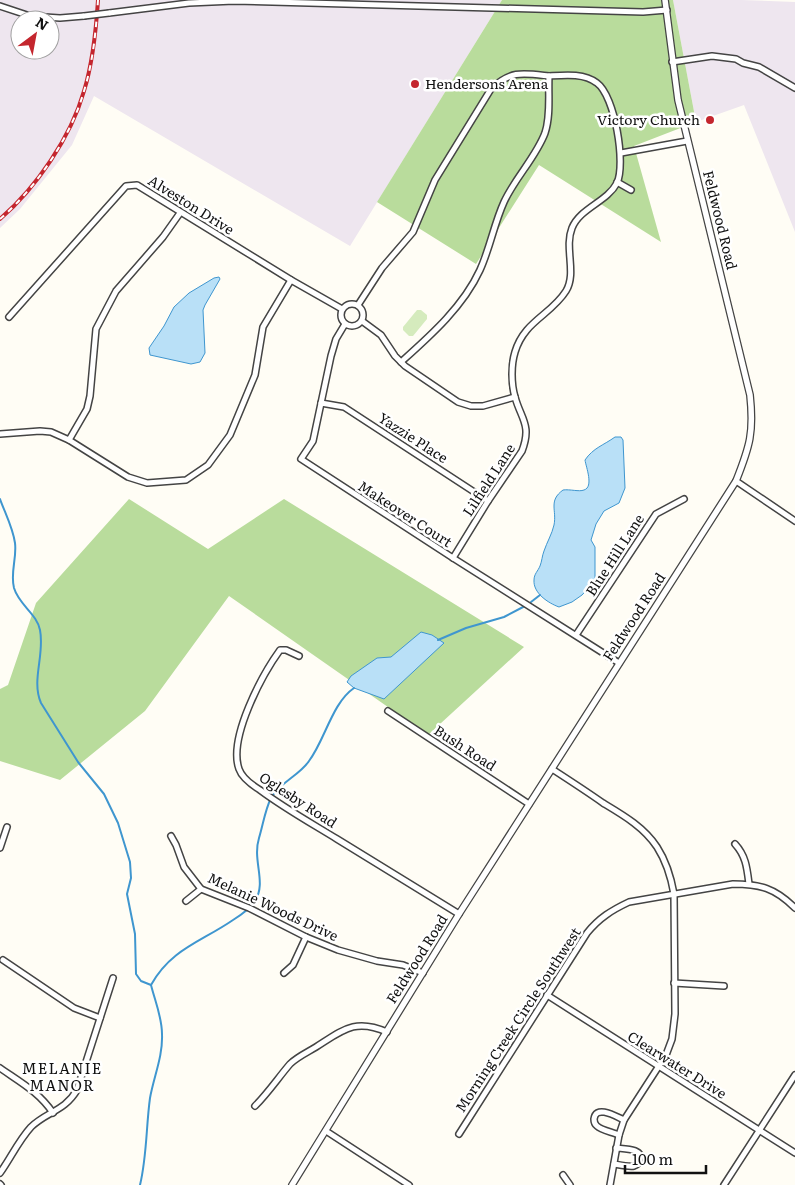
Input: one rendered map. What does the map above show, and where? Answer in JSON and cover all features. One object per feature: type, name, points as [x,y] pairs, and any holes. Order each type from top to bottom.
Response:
[{"type":"street","name":"Feldwood Road","points":[[292,1185],[460,914],[736,481],[751,439],[752,416],[750,395],[678,100],[666,0]]},
{"type":"street","points":[[0,6],[30,16],[60,18],[234,1],[643,12],[667,10]]},
{"type":"street","points":[[672,62],[712,56],[736,59],[742,63],[759,67],[795,88]]},
{"type":"street","points":[[358,305],[382,268],[413,232],[435,180],[491,89],[502,78],[517,74],[580,76],[594,81],[601,86],[610,102],[621,153],[621,170],[617,182],[631,190]]},
{"type":"street","points":[[400,362],[441,324],[480,270],[504,202],[545,133],[548,113],[549,76]]},
{"type":"street","points":[[621,153],[687,141]]},
{"type":"street","name":"Lilfield Lane","points":[[453,558],[526,442],[526,422],[515,397],[512,380],[514,356],[517,346],[528,328],[559,300],[568,288],[570,274],[569,238],[573,224],[611,191],[617,182]]},
{"type":"street","name":"Alveston Drive","points":[[9,317],[126,186],[130,184],[137,185],[180,213],[342,309]]},
{"type":"street","points":[[69,440],[88,409],[96,329],[116,291],[163,237],[180,213]]},
{"type":"street","points":[[0,434],[51,432],[69,440],[128,477],[148,483],[186,480],[208,465],[230,435],[255,376],[263,327],[291,280]]},
{"type":"street","points":[[350,304],[358,305],[364,314],[362,321],[353,326],[346,324],[341,317],[342,309],[350,304]]},
{"type":"street","points":[[362,321],[382,335],[404,366],[458,402],[471,406],[483,406],[515,397]]},
{"type":"street","name":"Makeover Court","points":[[346,324],[336,339],[313,441],[301,459],[619,663]]},
{"type":"street","name":"Yazzie Place","points":[[322,403],[344,407],[488,501]]},
{"type":"street","points":[[736,481],[795,521]]},
{"type":"street","name":"Blue Hill Lane","points":[[576,635],[656,514],[684,499]]},
{"type":"street","name":"Oglesby Road","points":[[298,656],[286,650],[280,650],[256,690],[242,725],[237,761],[243,777],[260,791],[460,914]]},
{"type":"street","name":"Bush Road","points":[[388,711],[530,804]]},
{"type":"street","points":[[552,769],[630,820],[645,833],[656,846],[664,860],[671,876],[674,894],[675,1014],[672,1039],[666,1055],[624,1120],[618,1135],[610,1185]]},
{"type":"street","points":[[0,848],[7,827]]},
{"type":"street","name":"Melanie Woods Drive","points":[[171,836],[184,867],[201,888],[249,908],[306,937],[338,950],[403,965],[423,973]]},
{"type":"street","points":[[735,844],[745,858],[749,884]]},
{"type":"street","name":"Morning Creek Circle Southwest","points":[[459,1134],[587,933],[603,916],[629,902],[732,884],[749,884],[769,889],[795,908]]},
{"type":"street","points":[[186,901],[201,888]]},
{"type":"street","points":[[284,973],[293,965],[306,937]]},
{"type":"street","points":[[3,960],[74,1008],[100,1018]]},
{"type":"street","points":[[0,1174],[29,1129],[38,1121],[67,1104],[77,1090],[113,978]]},
{"type":"street","points":[[674,983],[724,986]]},
{"type":"street","name":"Clearwater Drive","points":[[547,995],[795,1153]]},
{"type":"street","points":[[255,1106],[292,1062],[345,1029],[362,1025],[375,1027],[387,1032]]},
{"type":"street","points":[[0,1068],[36,1092],[53,1113]]},
{"type":"street","points":[[724,1185],[795,1075]]},
{"type":"street","points":[[618,1135],[597,1126],[594,1116],[598,1112],[603,1111],[624,1120]]},
{"type":"street","points":[[326,1131],[409,1185]]},
{"type":"street","points":[[614,1164],[635,1166],[639,1164],[641,1158],[636,1150],[616,1148]]},
{"type":"street","points":[[563,1175],[570,1185]]},
{"type":"shaded area","points":[[0,0],[502,0],[350,246],[94,96],[72,145],[20,209],[0,228]]},
{"type":"shaded area","points":[[673,0],[795,2],[795,232],[744,105],[696,122]]},
{"type":"green space","points":[[502,0],[673,0],[696,122],[634,146],[661,242],[539,165],[476,264],[377,202]]},
{"type":"green space","points":[[417,310],[421,310],[427,315],[427,319],[413,336],[409,336],[403,330],[403,327]]},
{"type":"green space","points":[[129,499],[208,549],[284,499],[524,647],[428,735],[229,596],[145,711],[60,780],[0,761],[0,689],[8,685],[36,603]]},
{"type":"water","points":[[219,277],[220,279],[203,310],[205,353],[200,362],[191,364],[150,355],[149,348],[174,307],[189,293]]},
{"type":"water","points":[[615,437],[621,437],[623,440],[625,488],[619,503],[604,511],[596,524],[591,540],[595,547],[594,582],[582,595],[572,602],[559,607],[546,600],[534,585],[535,574],[540,566],[554,525],[554,502],[558,494],[563,490],[582,491],[587,488],[589,481],[585,460],[595,450]]},
{"type":"water","points":[[421,632],[432,635],[444,643],[384,699],[354,688],[347,682],[351,676],[377,658],[391,657]]},
{"type":"waterway","points":[[0,499],[11,526],[15,543],[14,588],[16,594],[35,619],[40,630],[41,649],[37,685],[38,694],[41,703],[78,762],[104,794],[118,823],[130,862],[131,878],[127,894],[135,934],[136,974],[141,981],[151,985]]},
{"type":"waterway","points":[[531,602],[540,595]]},
{"type":"waterway","points":[[438,640],[466,628],[504,617],[525,606]]},
{"type":"waterway","points":[[140,1185],[150,1098],[162,1042],[161,1021],[151,985],[159,973],[177,954],[239,916],[255,901],[260,886],[257,847],[271,798],[279,788],[309,761],[334,712],[346,695],[354,688]]},
{"type":"railway","points":[[0,219],[39,177],[51,161],[70,126],[84,91],[90,69],[98,0]]},
{"type":"place","name":"Hendersons Arena","points":[[415,84]]},
{"type":"place","name":"Victory Church","points":[[710,120]]},
{"type":"district","name":"MELANIE MANOR","points":[[62,1078]]}]
